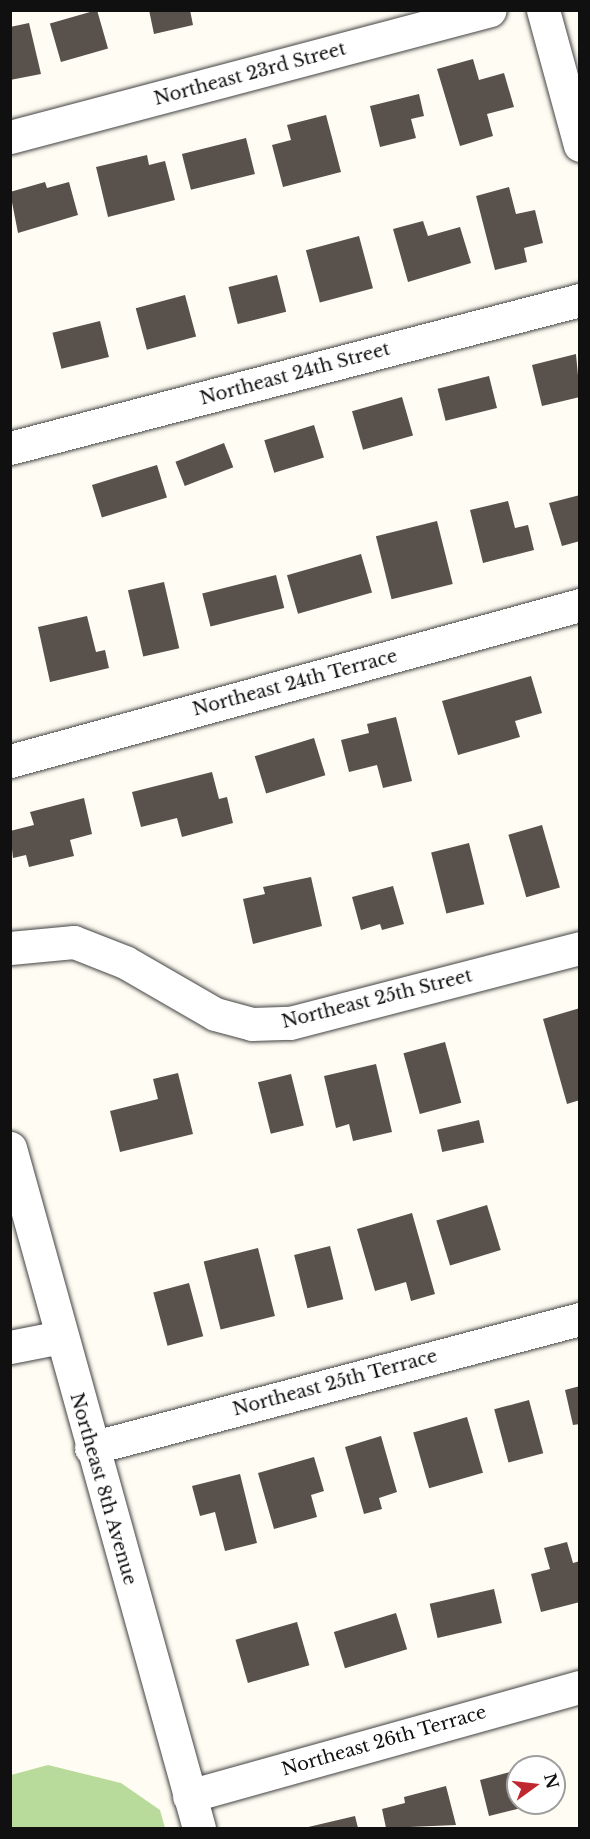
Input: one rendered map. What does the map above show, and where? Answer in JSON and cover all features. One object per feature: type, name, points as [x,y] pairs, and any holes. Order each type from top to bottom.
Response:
[{"type":"street","name":"Northeast 23rd Street","points":[[10,137],[489,10]]},
{"type":"street","points":[[543,10],[579,145]]},
{"type":"street","name":"Northeast 24th Street","points":[[10,448],[579,300]]},
{"type":"street","name":"Northeast 24th Terrace","points":[[10,761],[579,605]]},
{"type":"street","name":"Northeast 25th Street","points":[[10,948],[74,942],[125,962],[215,1014],[252,1024],[290,1023],[579,948]]},
{"type":"street","name":"Northeast 8th Avenue","points":[[10,1148],[91,1448],[199,1828]]},
{"type":"street","name":"Northeast 25th Terrace","points":[[91,1448],[579,1319]]},
{"type":"street","points":[[10,1347],[61,1337]]},
{"type":"street","name":"Northeast 26th Terrace","points":[[189,1796],[579,1687]]},
{"type":"green space","points":[[48,1765],[121,1783],[160,1810],[165,1828],[11,1828],[11,1775]]},
{"type":"building","points":[[97,10],[108,48],[61,62],[50,24]]},
{"type":"building","points":[[149,10],[190,10],[193,25],[154,34]]},
{"type":"building","points":[[29,23],[41,74],[10,80],[10,27]]},
{"type":"building","points":[[473,59],[479,80],[504,73],[514,107],[487,114],[493,136],[460,146],[437,69]]},
{"type":"building","points":[[419,94],[424,116],[411,119],[416,138],[380,147],[370,106]]},
{"type":"building","points":[[326,115],[341,172],[283,187],[272,145],[291,140],[287,125]]},
{"type":"building","points":[[246,138],[255,174],[191,190],[182,154]]},
{"type":"building","points":[[147,155],[149,165],[165,161],[175,200],[108,217],[96,167]]},
{"type":"building","points":[[45,182],[47,188],[69,182],[78,215],[18,233],[10,192]]},
{"type":"building","points":[[509,187],[516,214],[535,210],[543,243],[524,248],[527,262],[495,270],[476,196]]},
{"type":"building","points":[[423,221],[428,236],[460,227],[471,263],[408,282],[393,229]]},
{"type":"building","points":[[359,236],[373,288],[320,302],[306,250]]},
{"type":"building","points":[[277,275],[286,312],[238,324],[228,287]]},
{"type":"building","points":[[185,295],[196,337],[147,350],[136,308]]},
{"type":"building","points":[[100,321],[109,357],[61,369],[52,333]]},
{"type":"building","points":[[576,354],[580,397],[542,406],[532,365]]},
{"type":"building","points":[[489,376],[497,408],[446,421],[438,389]]},
{"type":"building","points":[[402,397],[413,435],[363,450],[352,411]]},
{"type":"building","points":[[314,425],[324,458],[274,473],[264,440]]},
{"type":"building","points":[[224,443],[233,467],[185,486],[175,462]]},
{"type":"building","points":[[157,465],[167,498],[102,517],[92,485]]},
{"type":"building","points":[[580,495],[580,541],[562,546],[549,503]]},
{"type":"building","points":[[508,501],[515,528],[528,525],[534,550],[483,563],[470,510]]},
{"type":"building","points":[[437,521],[453,584],[392,599],[376,536]]},
{"type":"building","points":[[361,554],[372,592],[298,614],[287,575]]},
{"type":"building","points":[[276,575],[284,608],[210,626],[202,593]]},
{"type":"building","points":[[164,582],[179,648],[143,657],[128,590]]},
{"type":"building","points":[[87,616],[96,652],[105,650],[109,668],[50,682],[38,627]]},
{"type":"building","points":[[531,676],[542,713],[515,721],[520,737],[458,755],[442,701]]},
{"type":"building","points":[[396,717],[412,781],[383,788],[377,765],[349,772],[341,740],[369,733],[367,724]]},
{"type":"building","points":[[314,738],[325,775],[266,793],[255,756]]},
{"type":"building","points":[[212,772],[219,799],[227,797],[233,823],[182,837],[177,818],[141,827],[132,792]]},
{"type":"building","points":[[84,798],[92,834],[70,840],[74,856],[29,867],[26,855],[13,858],[10,831],[34,825],[30,812]]},
{"type":"building","points":[[542,825],[560,887],[526,897],[508,835]]},
{"type":"building","points":[[469,843],[484,904],[446,914],[431,852]]},
{"type":"building","points":[[311,877],[322,926],[253,944],[243,899],[265,894],[263,887]]},
{"type":"building","points":[[393,886],[404,924],[382,930],[380,924],[361,930],[352,897]]},
{"type":"building","points":[[580,1008],[580,1100],[567,1104],[543,1019]]},
{"type":"building","points":[[445,1042],[461,1103],[420,1114],[403,1053]]},
{"type":"building","points":[[376,1064],[392,1132],[353,1141],[349,1124],[336,1128],[324,1076]]},
{"type":"building","points":[[178,1073],[193,1134],[120,1152],[110,1111],[158,1099],[153,1079]]},
{"type":"building","points":[[291,1074],[304,1125],[271,1134],[258,1082]]},
{"type":"building","points":[[479,1120],[484,1142],[442,1152],[437,1130]]},
{"type":"building","points":[[487,1205],[501,1250],[450,1265],[436,1220]]},
{"type":"building","points":[[412,1213],[435,1294],[411,1301],[406,1282],[375,1291],[357,1229]]},
{"type":"building","points":[[330,1246],[343,1299],[307,1308],[294,1255]]},
{"type":"building","points":[[258,1248],[275,1316],[221,1329],[204,1262]]},
{"type":"building","points":[[189,1283],[203,1336],[167,1346],[153,1293]]},
{"type":"building","points":[[580,1386],[580,1424],[573,1425],[565,1390]]},
{"type":"building","points":[[529,1400],[543,1453],[508,1462],[494,1409]]},
{"type":"building","points":[[467,1417],[483,1473],[429,1488],[413,1432]]},
{"type":"building","points":[[381,1436],[397,1492],[379,1498],[382,1509],[364,1514],[345,1447]]},
{"type":"building","points":[[314,1457],[324,1491],[311,1495],[317,1517],[274,1529],[258,1473]]},
{"type":"building","points":[[240,1474],[257,1543],[225,1551],[215,1512],[200,1516],[192,1486]]},
{"type":"building","points":[[567,1542],[573,1563],[580,1561],[580,1602],[541,1612],[531,1574],[550,1569],[544,1548]]},
{"type":"building","points":[[494,1589],[502,1623],[438,1638],[430,1604]]},
{"type":"building","points":[[396,1613],[407,1649],[345,1668],[334,1632]]},
{"type":"building","points":[[297,1622],[309,1665],[248,1683],[235,1640]]},
{"type":"building","points":[[506,1773],[506,1812],[489,1816],[480,1780]]},
{"type":"building","points":[[446,1786],[456,1825],[386,1828],[382,1809],[405,1803],[404,1797]]},
{"type":"building","points":[[355,1816],[358,1828],[304,1828]]}]
